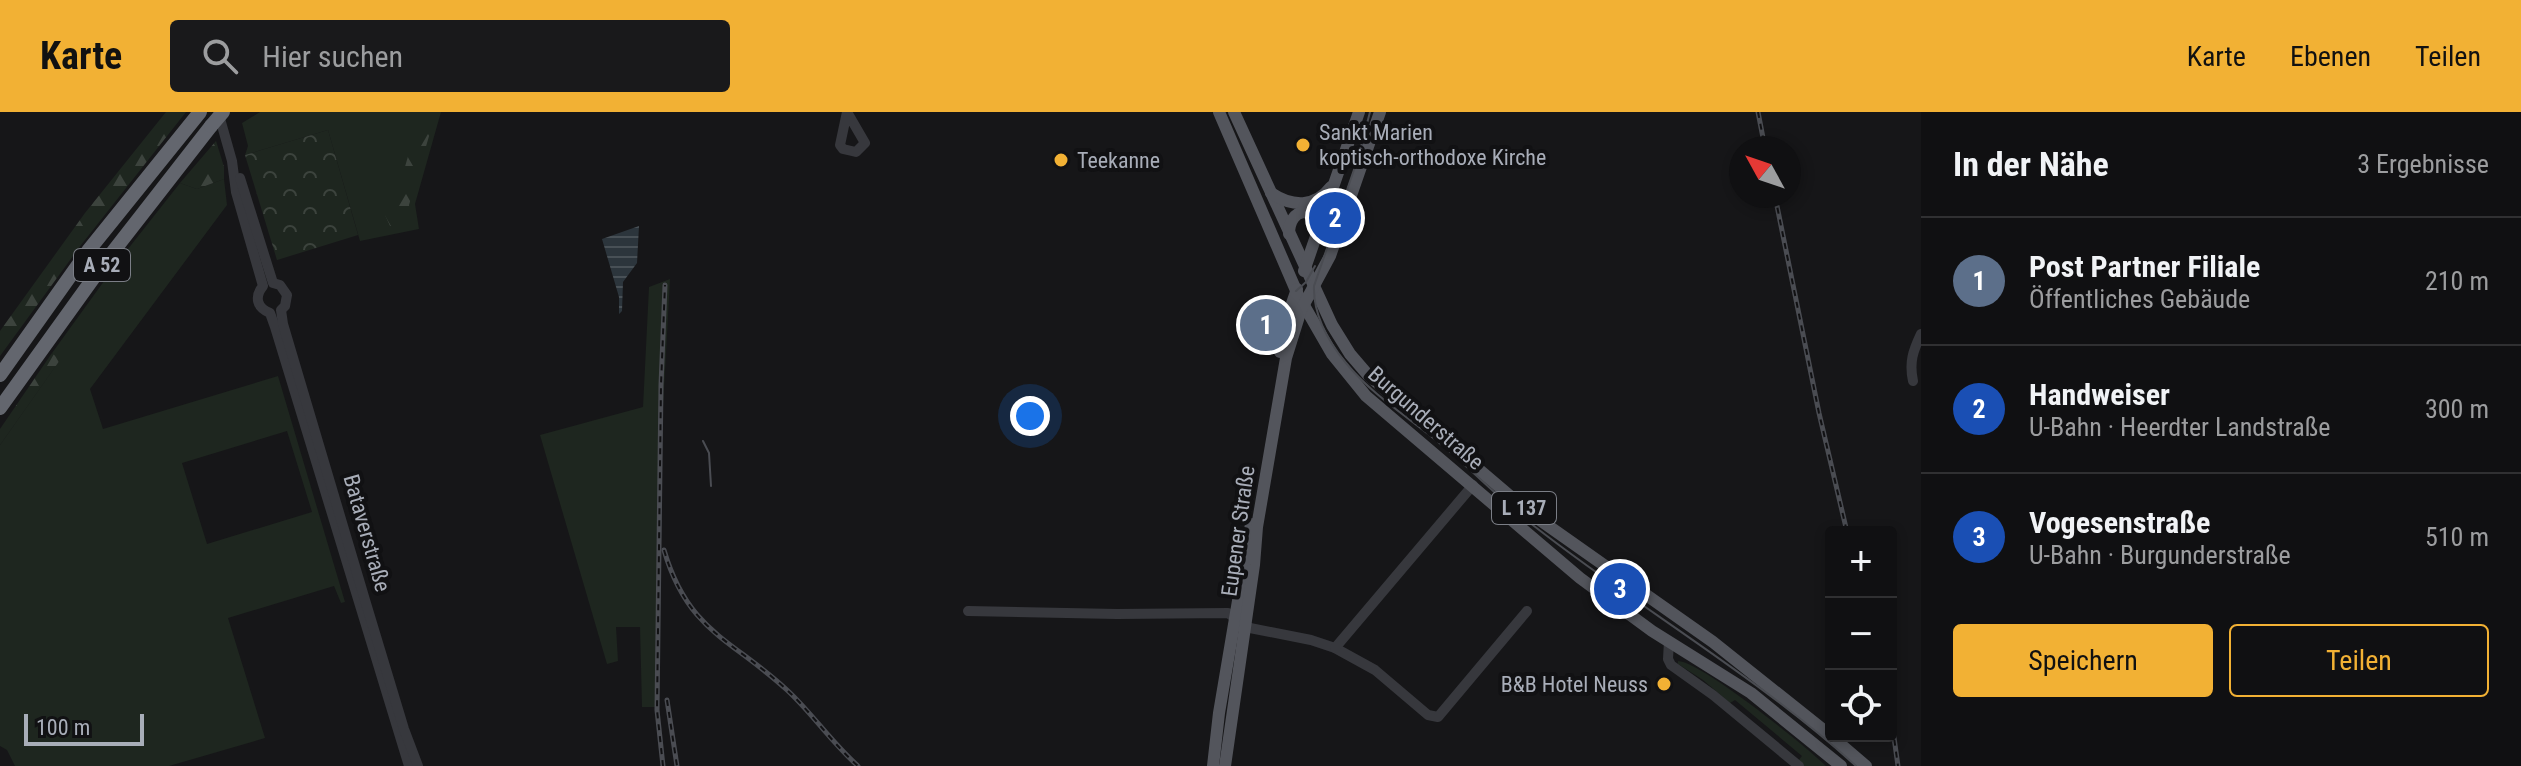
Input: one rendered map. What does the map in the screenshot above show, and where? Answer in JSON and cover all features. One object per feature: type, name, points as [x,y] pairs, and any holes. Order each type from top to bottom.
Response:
[{"type":"highway","name":"A 52","points":[[0,375],[88,251],[200,112]]},
{"type":"highway","name":"A 52","points":[[0,408],[105,262],[219,120]]},
{"type":"main road","name":"L 137","points":[[1219,112],[1296,291]]},
{"type":"main road","name":"L 137","points":[[1234,112],[1314,286]]},
{"type":"main road","name":"Eupener Straße","points":[[1225,766],[1239,620],[1283,334],[1359,112]]},
{"type":"main road","points":[[1322,303],[1322,279],[1326,265],[1380,112]]},
{"type":"main road","points":[[1271,193],[1291,203],[1307,203],[1324,196],[1338,175]]},
{"type":"main road","points":[[1289,234],[1293,217],[1302,213],[1315,218],[1318,233]]},
{"type":"main road","name":"Eupener Straße","points":[[1213,766],[1288,348],[1303,305],[1326,265]]},
{"type":"main road","name":"Burgunderstraße","points":[[1314,286],[1350,354],[1381,388],[1530,513],[1668,609]]},
{"type":"main road","name":"Burgunderstraße","points":[[1296,291],[1324,341],[1366,396],[1473,485],[1547,553],[1669,641]]},
{"type":"main road","points":[[1288,348],[1303,333],[1316,335],[1324,341]]},
{"type":"main road","name":"L 137","points":[[1668,609],[1825,731]]},
{"type":"main road","points":[[1668,609],[1671,624],[1669,641]]},
{"type":"main road","points":[[1669,641],[1677,633],[1687,631],[1713,642]]},
{"type":"main road","name":"L 137","points":[[1669,641],[1763,702],[1841,766]]},
{"type":"main road","name":"L 137","points":[[1838,742],[1866,766]]},
{"type":"street","name":"Bataverstraße","points":[[219,120],[232,161],[236,192],[268,285]]},
{"type":"street","name":"Bataverstraße","points":[[268,285],[280,285],[287,295],[287,300],[276,311],[261,308],[258,303],[257,297],[268,285]]},
{"type":"street","name":"Bataverstraße","points":[[276,311],[409,766]]},
{"type":"street","name":"Bataverstraße","points":[[276,311],[418,766]]},
{"type":"street","points":[[1913,381],[1910,363],[1921,334]]},
{"type":"street","points":[[1335,648],[1473,485]]},
{"type":"street","name":"Eupener Straße","points":[[968,611],[1117,614],[1217,612],[1228,613],[1239,620]]},
{"type":"street","points":[[1239,620],[1250,628],[1335,648],[1375,670],[1428,715],[1438,717],[1527,611]]},
{"type":"street","points":[[1669,641],[1668,659],[1671,665],[1713,695],[1799,766]]},
{"type":"green space","points":[[166,112],[186,112],[81,245],[0,356],[0,331],[85,213]]},
{"type":"green space","points":[[260,112],[441,112],[415,204],[419,229],[360,241],[328,130],[245,155],[248,146],[242,123]]},
{"type":"green space","points":[[421,112],[436,112],[409,205],[412,225],[391,228],[385,215],[397,194]]},
{"type":"green space","points":[[328,130],[358,235],[277,260],[245,155]]},
{"type":"green space","points":[[216,141],[224,167],[224,179],[197,189],[180,183]]},
{"type":"green space","points":[[224,179],[227,205],[90,389],[103,429],[278,376],[345,602],[341,603],[334,586],[228,618],[265,738],[169,766],[15,766],[7,750],[0,746],[0,445],[59,361],[52,353],[120,259],[180,183],[197,189]],"holes":[[[287,431],[312,512],[207,544],[182,463]]]},
{"type":"green space","points":[[670,279],[657,519],[655,707],[642,707],[640,627],[616,627],[618,661],[607,664],[540,435],[643,407],[649,287]]},
{"type":"green space","points":[[52,353],[60,360],[0,445],[0,429]]},
{"type":"green space","points":[[1678,661],[1729,689],[1826,766],[1804,766],[1798,761],[1802,756],[1735,700],[1730,703]]},
{"type":"shaded area","points":[[639,226],[637,263],[623,282],[622,311],[619,314],[619,297],[602,239]]},
{"type":"tram line","points":[[1370,112],[1358,158],[1314,286],[1319,317],[1339,355],[1368,386],[1443,446],[1534,526],[1739,672],[1856,766]]},
{"type":"tram line","points":[[1296,291],[1306,282],[1315,266]]},
{"type":"tram line","points":[[703,441],[709,453],[711,486]]},
{"type":"railway","points":[[1758,112],[1763,136]]},
{"type":"railway","points":[[1777,208],[1846,526]]},
{"type":"railway","points":[[663,766],[657,710],[665,285]]},
{"type":"railway","points":[[664,550],[674,577],[699,617],[787,690],[858,766]]},
{"type":"railway","points":[[667,700],[677,766]]},
{"type":"railway","points":[[1895,742],[1898,766]]},
{"type":"place","name":"Sankt Marien koptisch-orthodoxe Kirche","points":[[1303,145]]},
{"type":"place","name":"Teekanne","points":[[1061,160]]},
{"type":"place","name":"Handweiser","points":[[1335,218]]},
{"type":"place","name":"Post Partner Filiale","points":[[1266,325]]},
{"type":"place","name":"Vogesenstraße","points":[[1620,589]]},
{"type":"place","name":"B&B Hotel Neuss","points":[[1664,684]]}]
